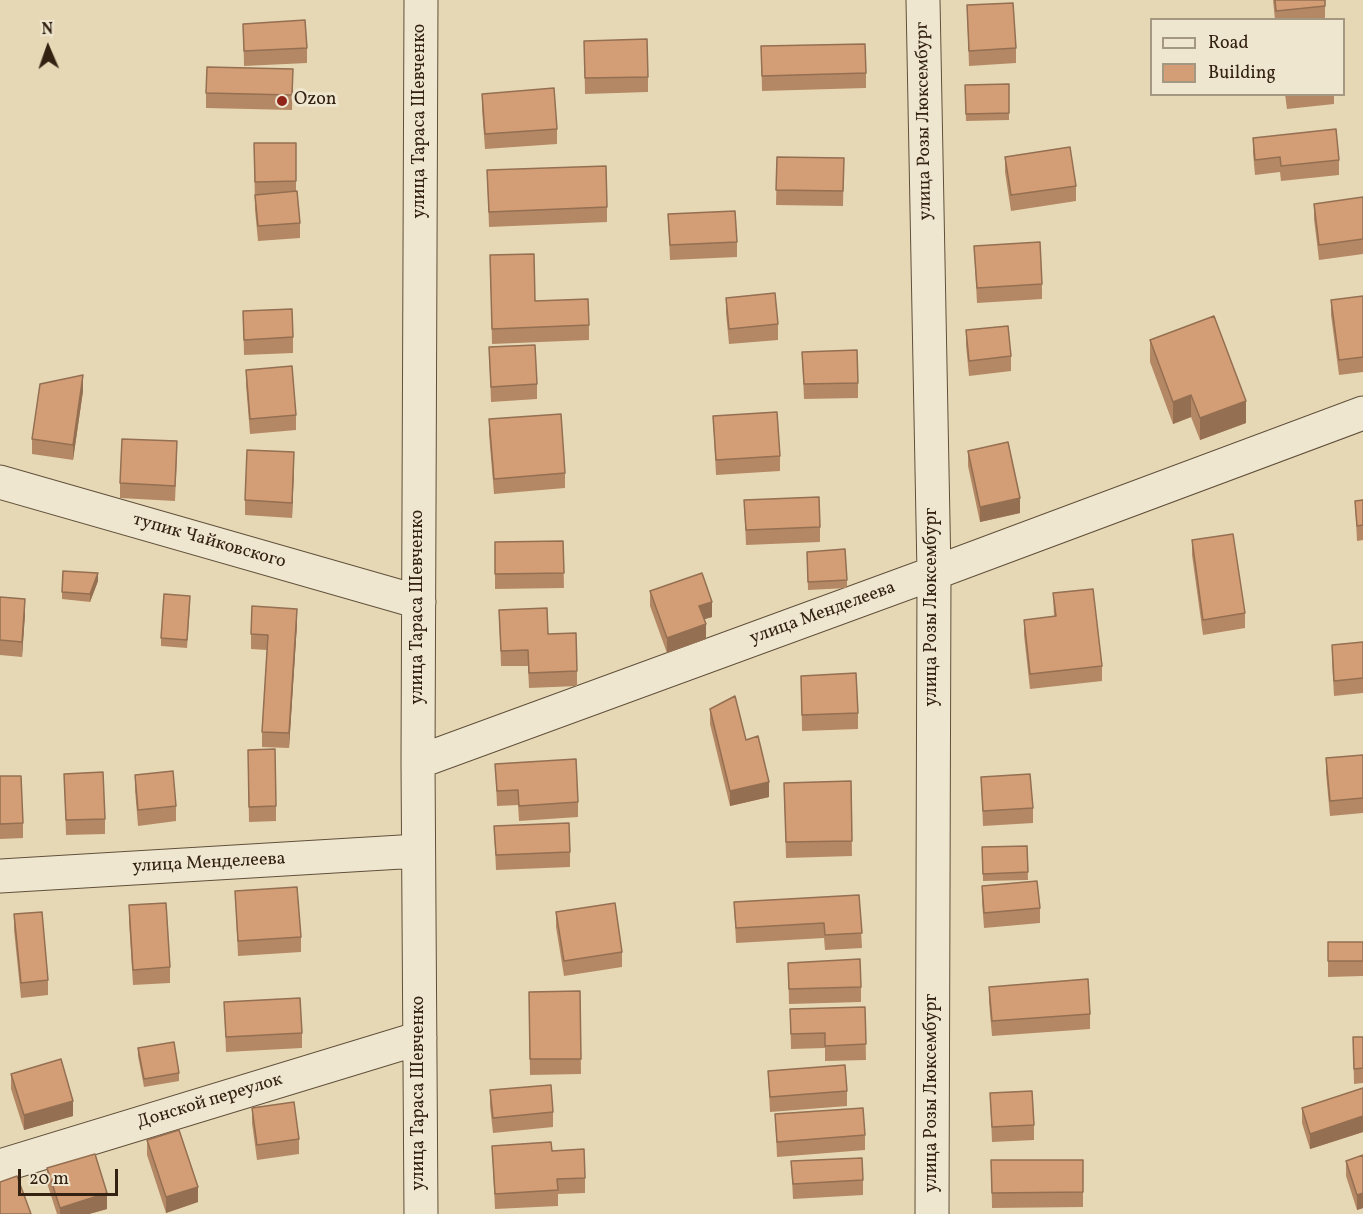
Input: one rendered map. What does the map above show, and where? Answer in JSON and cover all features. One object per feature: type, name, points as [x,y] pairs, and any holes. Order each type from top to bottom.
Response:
[{"type":"street","name":"улица Тараса Шевченко","points":[[421,1214],[418,602],[422,0]]},
{"type":"street","name":"улица Розы Люксембург","points":[[922,0],[934,573],[932,1214]]},
{"type":"street","name":"улица Менделеева","points":[[418,762],[934,573],[1363,412]]},
{"type":"street","name":"тупик Чайковского","points":[[0,482],[418,602]]},
{"type":"street","name":"улица Менделеева","points":[[0,876],[418,851]]},
{"type":"street","name":"Донской переулок","points":[[0,1166],[420,1038]]},
{"type":"building","points":[[1275,0],[1325,0],[1325,6],[1276,11]]},
{"type":"building","points":[[1013,3],[1016,48],[969,51],[967,5]]},
{"type":"building","points":[[305,20],[307,48],[244,51],[243,24]]},
{"type":"building","points":[[647,39],[648,77],[585,78],[584,41]]},
{"type":"building","points":[[865,44],[866,73],[762,76],[761,46]]},
{"type":"building","points":[[207,67],[293,69],[292,95],[206,93]]},
{"type":"building","points":[[1009,84],[1009,113],[966,114],[965,85]]},
{"type":"building","points":[[554,88],[557,129],[485,134],[482,94]]},
{"type":"building","points":[[1336,129],[1339,160],[1281,166],[1280,157],[1255,160],[1253,138]]},
{"type":"building","points":[[254,143],[296,143],[296,181],[255,182]]},
{"type":"building","points":[[1070,147],[1076,186],[1011,195],[1005,157]]},
{"type":"building","points":[[777,157],[844,158],[843,191],[776,190]]},
{"type":"building","points":[[606,166],[607,207],[489,212],[487,170]]},
{"type":"building","points":[[297,191],[300,223],[258,226],[255,195]]},
{"type":"building","points":[[1363,197],[1363,239],[1319,245],[1314,204]]},
{"type":"building","points":[[735,211],[737,242],[670,245],[668,214]]},
{"type":"building","points":[[1040,242],[1042,284],[977,288],[974,246]]},
{"type":"building","points":[[534,254],[535,301],[588,299],[589,325],[492,329],[490,255]]},
{"type":"building","points":[[775,293],[778,324],[729,329],[726,298]]},
{"type":"building","points":[[1363,296],[1363,357],[1339,360],[1331,300]]},
{"type":"building","points":[[292,309],[293,337],[244,340],[243,311]]},
{"type":"building","points":[[1214,316],[1246,401],[1200,418],[1191,395],[1173,402],[1150,340]]},
{"type":"building","points":[[1008,326],[1011,356],[969,361],[966,330]]},
{"type":"building","points":[[535,345],[537,384],[491,387],[489,347]]},
{"type":"building","points":[[857,350],[858,383],[804,384],[802,352]]},
{"type":"building","points":[[292,366],[296,415],[250,419],[246,370]]},
{"type":"building","points":[[83,375],[73,445],[32,439],[40,384]]},
{"type":"building","points":[[777,412],[780,456],[716,460],[713,416]]},
{"type":"building","points":[[561,414],[565,473],[494,479],[489,419]]},
{"type":"building","points":[[122,439],[177,441],[175,486],[120,483]]},
{"type":"building","points":[[1008,442],[1020,498],[980,507],[968,451]]},
{"type":"building","points":[[247,450],[294,452],[292,503],[245,500]]},
{"type":"building","points":[[819,497],[820,527],[746,530],[744,500]]},
{"type":"building","points":[[1363,500],[1363,525],[1357,526],[1355,501]]},
{"type":"building","points":[[1233,534],[1245,613],[1203,620],[1192,540]]},
{"type":"building","points":[[563,541],[564,573],[495,574],[495,542]]},
{"type":"building","points":[[845,549],[847,580],[808,582],[807,552]]},
{"type":"building","points":[[63,571],[98,573],[90,594],[62,592]]},
{"type":"building","points":[[702,573],[712,602],[699,606],[706,624],[667,638],[650,591]]},
{"type":"building","points":[[1093,589],[1102,666],[1030,674],[1024,620],[1056,616],[1053,593]]},
{"type":"building","points":[[164,594],[190,596],[187,640],[161,638]]},
{"type":"building","points":[[0,597],[25,599],[22,642],[0,640]]},
{"type":"building","points":[[252,606],[297,609],[289,733],[262,732],[268,635],[251,634]]},
{"type":"building","points":[[547,608],[548,634],[576,633],[577,671],[529,673],[528,650],[501,651],[499,610]]},
{"type":"building","points":[[1363,642],[1363,678],[1334,681],[1332,645]]},
{"type":"building","points":[[856,673],[858,713],[802,715],[801,676]]},
{"type":"building","points":[[735,696],[746,740],[758,736],[769,782],[730,791],[710,709]]},
{"type":"building","points":[[275,749],[276,806],[249,807],[248,750]]},
{"type":"building","points":[[1363,755],[1363,798],[1330,801],[1326,758]]},
{"type":"building","points":[[576,759],[578,802],[519,806],[518,790],[497,791],[495,764]]},
{"type":"building","points":[[173,771],[176,806],[138,810],[135,775]]},
{"type":"building","points":[[103,772],[105,819],[66,820],[64,774]]},
{"type":"building","points":[[1030,774],[1033,808],[983,811],[981,777]]},
{"type":"building","points":[[0,776],[21,776],[23,823],[0,824]]},
{"type":"building","points":[[851,781],[852,841],[786,842],[784,783]]},
{"type":"building","points":[[569,823],[570,852],[496,855],[494,826]]},
{"type":"building","points":[[1027,846],[1028,872],[983,874],[982,847]]},
{"type":"building","points":[[1037,881],[1040,908],[984,913],[982,886]]},
{"type":"building","points":[[297,887],[301,937],[238,941],[235,891]]},
{"type":"building","points":[[859,895],[862,933],[825,935],[824,923],[736,928],[734,902]]},
{"type":"building","points":[[166,903],[170,967],[133,970],[129,905]]},
{"type":"building","points":[[615,903],[622,952],[564,961],[556,912]]},
{"type":"building","points":[[42,912],[48,980],[21,983],[14,914]]},
{"type":"building","points":[[1328,942],[1363,942],[1363,961],[1328,961]]},
{"type":"building","points":[[860,959],[861,987],[789,989],[788,963]]},
{"type":"building","points":[[1088,979],[1090,1014],[992,1021],[989,987]]},
{"type":"building","points":[[580,991],[581,1059],[530,1059],[529,992]]},
{"type":"building","points":[[300,998],[302,1033],[226,1037],[224,1002]]},
{"type":"building","points":[[865,1007],[866,1044],[825,1046],[825,1033],[791,1034],[790,1009]]},
{"type":"building","points":[[1353,1037],[1363,1037],[1363,1068],[1354,1069]]},
{"type":"building","points":[[174,1042],[179,1073],[144,1079],[138,1048]]},
{"type":"building","points":[[61,1059],[73,1101],[24,1115],[11,1074]]},
{"type":"building","points":[[845,1065],[847,1091],[770,1097],[768,1071]]},
{"type":"building","points":[[551,1085],[553,1112],[493,1118],[490,1090]]},
{"type":"building","points":[[1363,1088],[1363,1116],[1310,1134],[1302,1108]]},
{"type":"building","points":[[1032,1091],[1034,1125],[992,1127],[990,1093]]},
{"type":"building","points":[[294,1102],[299,1139],[257,1145],[252,1108]]},
{"type":"building","points":[[863,1108],[865,1135],[777,1142],[775,1114]]},
{"type":"building","points":[[179,1130],[198,1187],[166,1197],[147,1140]]},
{"type":"building","points":[[551,1142],[552,1151],[584,1149],[585,1178],[557,1179],[558,1190],[495,1194],[492,1146]]},
{"type":"building","points":[[95,1154],[107,1193],[60,1208],[47,1168]]},
{"type":"building","points":[[1363,1155],[1363,1193],[1357,1195],[1346,1161]]},
{"type":"building","points":[[862,1158],[863,1180],[793,1184],[791,1161]]},
{"type":"building","points":[[991,1160],[1083,1160],[1083,1192],[992,1193]]},
{"type":"building","points":[[17,1176],[31,1214],[0,1214],[0,1182]]},
{"type":"place","name":"Ozon","points":[[282,101]]}]
